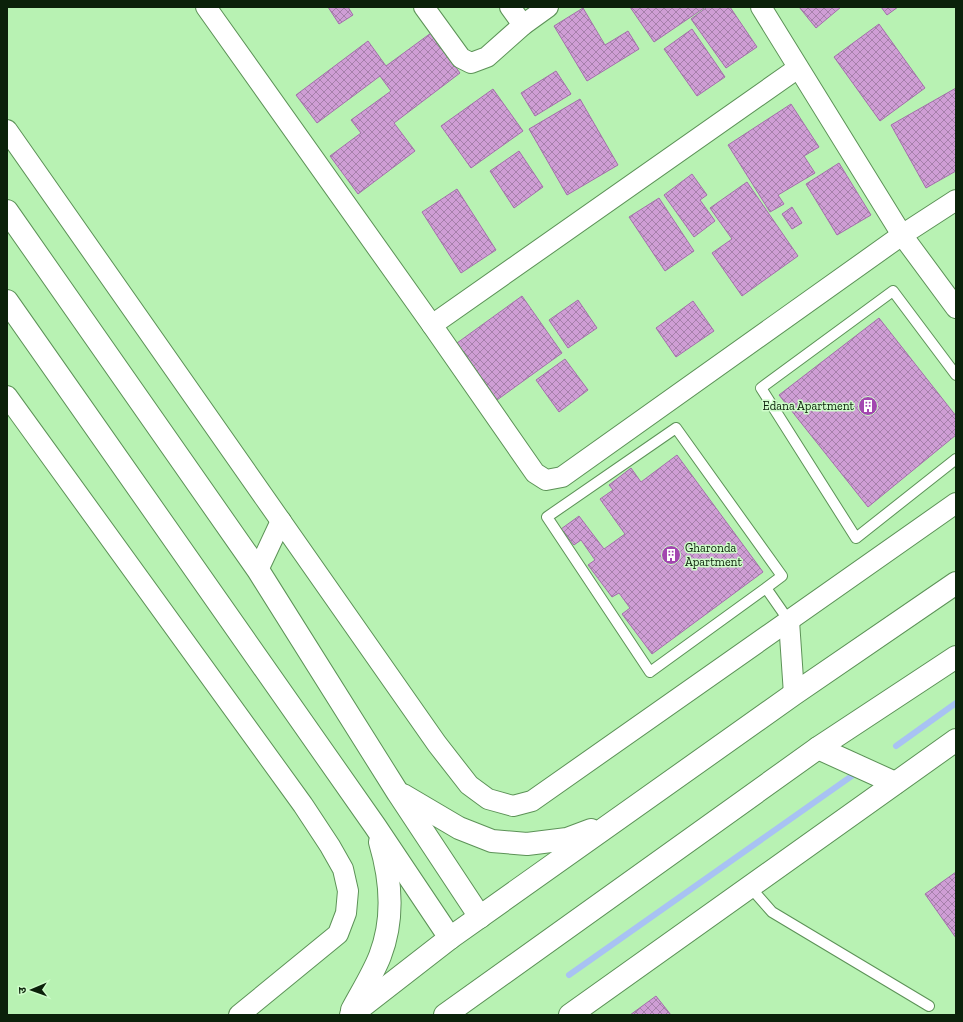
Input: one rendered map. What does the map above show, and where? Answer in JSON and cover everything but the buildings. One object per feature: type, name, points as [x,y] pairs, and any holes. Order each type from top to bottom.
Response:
[{"type":"street","points":[[206,7],[432,325],[535,473],[546,480],[562,477],[902,235],[956,200]]},
{"type":"street","points":[[424,7],[461,58],[471,63],[487,58],[523,25],[548,7]]},
{"type":"street","points":[[510,7],[523,25]]},
{"type":"street","points":[[761,7],[902,235],[956,308]]},
{"type":"street","points":[[432,325],[798,68]]},
{"type":"street","points":[[7,130],[437,744],[469,785],[488,799],[513,806],[532,801],[956,503]]},
{"type":"street","points":[[7,211],[258,570],[398,793],[480,917]]},
{"type":"street","points":[[7,301],[375,826],[450,938]]},
{"type":"street","points":[[7,396],[303,805],[343,869],[348,891],[346,913],[338,934],[240,1015]]},
{"type":"street","points":[[258,570],[281,521]]},
{"type":"street","points":[[350,1015],[450,938],[794,694],[956,583]]},
{"type":"street","points":[[789,621],[794,694]]},
{"type":"street","points":[[445,1015],[818,748],[956,657]]},
{"type":"street","points":[[570,1015],[956,740]]},
{"type":"street","points":[[818,748],[895,783]]},
{"type":"street","points":[[398,793],[459,828],[492,840],[527,844],[567,839],[614,822]]},
{"type":"street","points":[[350,1015],[380,957],[386,934],[390,906],[386,861],[375,826]]},
{"type":"lane","points":[[956,375],[893,291],[761,388],[856,538],[956,459]]},
{"type":"lane","points":[[676,428],[782,576],[766,588],[650,672],[547,517],[676,428]]},
{"type":"lane","points":[[766,588],[789,621]]},
{"type":"lane","points":[[750,886],[772,912],[929,1006]]},
{"type":"waterway","points":[[896,746],[956,703]]},
{"type":"waterway","points":[[569,975],[856,773]]},
{"type":"place","name":"Edana Apartment","points":[[868,406]]},
{"type":"place","name":"Gharonda Apartment","points":[[671,555]]}]
